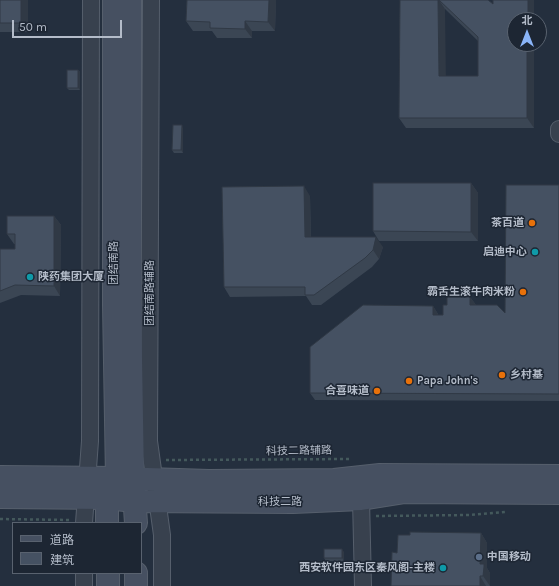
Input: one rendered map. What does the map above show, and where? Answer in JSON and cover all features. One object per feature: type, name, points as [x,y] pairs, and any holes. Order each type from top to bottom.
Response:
[{"type":"main road","name":"团结南路","points":[[114,0],[114,305],[125,478],[134,501],[136,522]]},
{"type":"main road","name":"团结南路","points":[[107,522],[107,498],[125,478],[130,298],[130,0]]},
{"type":"main road","name":"科技二路","points":[[0,497],[86,488],[153,470],[334,480],[380,475],[559,476]]},
{"type":"main road","name":"科技二路","points":[[0,477],[86,488],[107,498],[134,501],[293,502],[361,499],[405,492],[559,493]]},
{"type":"main road","points":[[108,574],[108,586]]},
{"type":"main road","points":[[136,574],[136,586]]},
{"type":"street","points":[[84,522],[90,433],[91,0]]},
{"type":"street","name":"团结南路辅路","points":[[151,0],[149,441],[162,535],[162,586]]},
{"type":"street","points":[[559,129],[559,134]]},
{"type":"street","points":[[361,499],[363,586]]},
{"type":"street","points":[[84,574],[84,586]]},
{"type":"path","name":"科技二路辅路","points":[[153,470],[352,459]]},
{"type":"path","points":[[0,519],[40,520]]},
{"type":"building","points":[[0,0],[21,0],[21,23],[0,23]]},
{"type":"building","points":[[187,0],[269,0],[268,22],[245,21],[245,29],[210,28],[210,22],[186,21]]},
{"type":"building","points":[[400,0],[438,0],[439,76],[478,76],[478,37],[439,0],[488,0],[493,4],[493,0],[528,0],[528,12],[507,12],[507,52],[527,52],[527,118],[399,118]]},
{"type":"building","points":[[67,70],[78,70],[78,88],[67,88]]},
{"type":"building","points":[[173,125],[182,125],[181,150],[172,150]]},
{"type":"building","points":[[373,183],[471,183],[471,232],[373,231]]},
{"type":"building","name":"启迪中心","points":[[506,185],[559,185],[559,394],[310,393],[310,347],[363,305],[433,306],[433,315],[443,315],[443,305],[447,305],[447,297],[470,297],[470,305],[497,305],[505,313]]},
{"type":"building","points":[[304,186],[305,237],[376,237],[373,250],[365,258],[314,295],[305,295],[305,287],[224,287],[222,187]]},
{"type":"building","name":"陕药集团大厦","points":[[7,216],[54,216],[54,286],[15,285],[0,291],[0,249],[15,249],[15,234],[7,234]]},
{"type":"building","name":"西安软件园东区秦风阁-主楼","points":[[410,532],[481,533],[480,564],[484,564],[484,567],[483,576],[480,576],[480,586],[391,586],[392,552],[397,553],[398,535],[410,535]]},
{"type":"building","points":[[324,549],[342,549],[342,558],[324,558]]},
{"type":"place","name":"茶百道","points":[[532,223]]},
{"type":"place","name":"启迪中心","points":[[535,252]]},
{"type":"place","name":"陕药集团大厦","points":[[30,277]]},
{"type":"place","name":"霸舌生滚牛肉米粉","points":[[523,292]]},
{"type":"place","name":"乡村基","points":[[502,375]]},
{"type":"place","name":"Papa John's","points":[[409,381]]},
{"type":"place","name":"合喜味道","points":[[377,391]]},
{"type":"place","name":"中国移动","points":[[479,557]]},
{"type":"place","name":"西安软件园东区秦风阁-主楼","points":[[443,568]]}]
